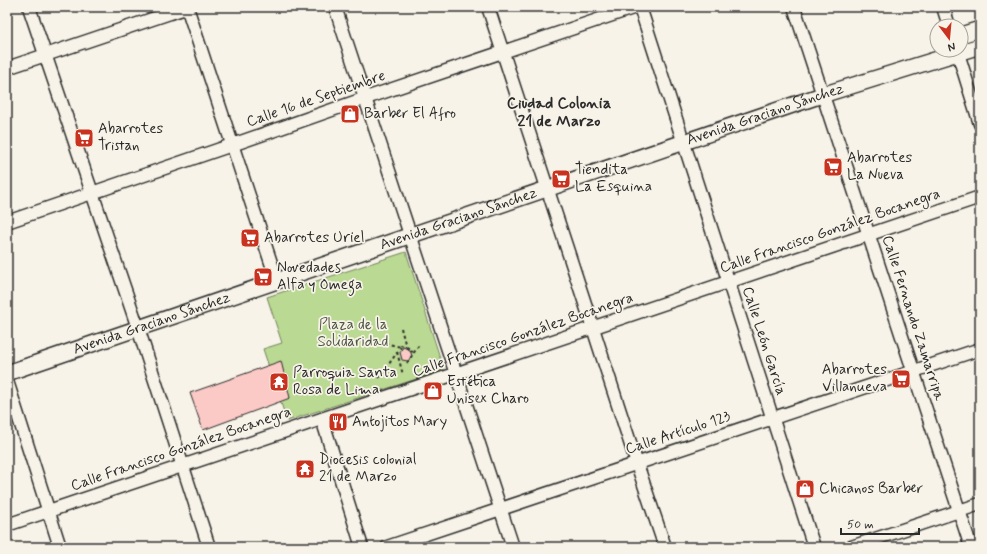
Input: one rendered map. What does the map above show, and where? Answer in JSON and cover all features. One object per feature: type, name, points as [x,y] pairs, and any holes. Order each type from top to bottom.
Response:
[{"type":"street","points":[[29,7],[91,194],[138,328],[209,547]]},
{"type":"street","points":[[7,68],[187,7],[276,281]]},
{"type":"street","points":[[335,7],[513,547]]},
{"type":"street","points":[[488,7],[636,464],[665,547]]},
{"type":"street","name":"Calle 16 de Septiembre","points":[[7,222],[366,98],[636,7]]},
{"type":"street","name":"Calle León García","points":[[640,7],[814,547]]},
{"type":"street","name":"Calle Fernando Zamarripa","points":[[794,7],[971,547]]},
{"type":"street","points":[[943,7],[946,18]]},
{"type":"street","points":[[969,32],[980,28]]},
{"type":"street","name":"Avenida Graciano Sánchez","points":[[969,49],[980,46]]},
{"type":"street","name":"Avenida Graciano Sánchez","points":[[7,373],[683,142],[938,58]]},
{"type":"street","points":[[959,58],[980,124]]},
{"type":"street","name":"Calle Francisco González Bocanegra","points":[[7,525],[980,197]]},
{"type":"street","name":"Calle Artículo 123","points":[[387,547],[980,349]]},
{"type":"street","points":[[7,381],[60,547]]},
{"type":"street","points":[[322,419],[362,547]]},
{"type":"street","points":[[851,547],[980,504]]},
{"type":"path","points":[[401,328],[406,347]]},
{"type":"path","points":[[385,344],[401,347],[401,345],[411,349],[413,354]]},
{"type":"path","points":[[407,363],[418,345]]},
{"type":"path","points":[[378,378],[401,347]]},
{"type":"path","points":[[397,352],[403,375]]},
{"type":"green space","name":"Plaza de la Solidaridad","points":[[406,252],[444,370],[287,421],[263,349],[282,343],[267,297]]},
{"type":"building","points":[[403,347],[410,350],[412,356],[408,361],[402,360],[400,352]]},
{"type":"building","points":[[281,361],[290,398],[203,430],[190,393]]},
{"type":"place","name":"Barber El Afro","points":[[350,114]]},
{"type":"place","name":"Abarrotes Tristan","points":[[84,138]]},
{"type":"place","name":"Abarrotes La Nueva","points":[[833,167]]},
{"type":"place","name":"Tiendita La Esquina","points":[[561,179]]},
{"type":"place","name":"Abarrotes Uriel","points":[[250,238]]},
{"type":"place","name":"Novedades Alfa y Omega","points":[[263,277]]},
{"type":"place","name":"Abarrotes Villanueva","points":[[901,379]]},
{"type":"place","name":"Parroquia Santa Rosa de Lima","points":[[279,382]]},
{"type":"place","name":"Estética Unisex Charo","points":[[433,391]]},
{"type":"place","name":"Antojitos Mary","points":[[338,422]]},
{"type":"place","name":"Diocesis colonial 21 de Marzo","points":[[305,469]]},
{"type":"place","name":"Chicanos Barber","points":[[805,489]]},
{"type":"district","name":"Ciudad Colonia 21 de Marzo","points":[[559,112]]}]
